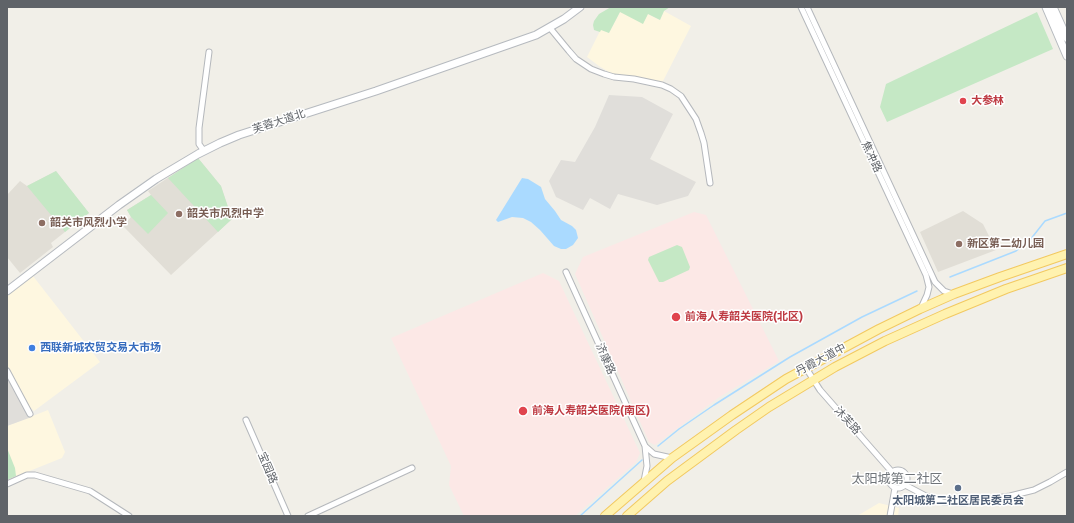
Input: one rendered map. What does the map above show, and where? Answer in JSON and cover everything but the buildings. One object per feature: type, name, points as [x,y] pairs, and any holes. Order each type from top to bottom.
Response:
[{"type":"main road","name":"芙蓉大道北","points":[[7,291],[156,180],[204,151],[240,135],[376,91],[532,36],[550,28],[580,7]]},
{"type":"main road","points":[[1046,7],[1056,22],[1065,29],[1067,38]]},
{"type":"main road","points":[[1053,7],[1056,22],[1067,56]]},
{"type":"main road","points":[[1056,22],[1067,17]]},
{"type":"main road","name":"丹霞大道中","points":[[605,516],[672,458],[760,395],[806,368],[879,329],[954,294],[1067,254]]},
{"type":"main road","name":"丹霞大道中","points":[[627,516],[667,481],[724,438],[769,407],[848,360],[914,327],[1006,289],[1067,268]]},
{"type":"street","name":"焦冲路","points":[[801,7],[926,274],[928,292],[920,309]]},
{"type":"street","name":"焦冲路","points":[[807,7],[935,282],[944,291],[954,294]]},
{"type":"street","points":[[550,28],[576,59],[591,69],[614,77],[634,79],[662,85],[681,96],[696,119],[701,133],[710,183]]},
{"type":"street","points":[[204,151],[200,144],[199,128],[209,52]]},
{"type":"street","name":"济康路","points":[[566,272],[645,446],[647,466],[644,481]]},
{"type":"street","name":"沐芙路","points":[[806,368],[820,390],[892,472]]},
{"type":"street","points":[[7,371],[30,414]]},
{"type":"street","name":"宝园路","points":[[246,420],[288,516]]},
{"type":"street","points":[[645,446],[654,454],[672,458]]},
{"type":"street","points":[[308,516],[412,468]]},
{"type":"street","points":[[898,470],[906,474],[907,480],[905,485],[901,488],[895,488],[890,485],[888,479],[892,472],[898,470]]},
{"type":"street","points":[[905,485],[921,494],[943,502],[964,503],[1010,496],[1034,490],[1067,472]]},
{"type":"street","points":[[7,484],[27,476],[35,475],[90,491],[129,516]]},
{"type":"street","points":[[890,516],[895,488]]},
{"type":"shaded area","points":[[664,11],[691,26],[662,83],[634,76],[614,75],[587,57],[601,29],[609,33],[620,12],[648,14],[660,20]]},
{"type":"shaded area","points":[[609,95],[642,97],[673,114],[650,159],[696,182],[688,196],[657,205],[618,194],[610,209],[590,198],[583,210],[556,197],[549,181],[561,160],[575,162],[595,127]]},
{"type":"shaded area","name":"韶关市风烈中学","points":[[198,158],[221,186],[232,219],[171,275],[123,226],[131,217],[127,210],[151,195],[148,191]]},
{"type":"shaded area","name":"韶关市风烈小学","points":[[56,171],[89,213],[51,243],[53,247],[20,273],[7,257],[7,195],[20,181],[27,186]]},
{"type":"shaded area","name":"新区第二幼儿园","points":[[963,211],[983,224],[996,250],[938,272],[920,232]]},
{"type":"shaded area","name":"前海人寿韶关医院(北区)","points":[[694,212],[706,215],[779,361],[718,398],[655,445],[649,442],[575,274],[583,257]]},
{"type":"shaded area","name":"前海人寿韶关医院(南区)","points":[[543,273],[559,281],[640,453],[636,462],[575,516],[464,516],[449,485],[451,466],[391,338]]},
{"type":"shaded area","points":[[33,276],[100,362],[34,411],[28,405],[7,365],[7,296]]},
{"type":"shaded area","points":[[7,377],[29,418],[7,426]]},
{"type":"shaded area","points":[[48,410],[65,452],[62,458],[7,480],[7,426]]},
{"type":"shaded area","points":[[879,503],[899,508],[898,516],[857,516]]},
{"type":"green space","points":[[611,7],[670,7],[664,11],[660,20],[648,14],[643,24],[620,12],[609,33],[601,30],[600,32],[594,30],[594,21],[599,14]]},
{"type":"green space","points":[[1037,12],[1053,49],[887,122],[880,107],[886,84]]},
{"type":"green space","points":[[198,158],[221,186],[232,219],[218,232],[168,178]]},
{"type":"green space","points":[[56,171],[89,213],[65,232],[27,186]]},
{"type":"green space","points":[[151,195],[168,213],[148,234],[131,217],[127,210]]},
{"type":"green space","points":[[677,245],[682,247],[690,267],[689,270],[663,282],[659,282],[648,260],[649,257]]},
{"type":"green space","points":[[7,448],[15,468],[16,476],[7,480]]},
{"type":"water","points":[[522,178],[528,179],[541,187],[545,199],[561,220],[576,230],[578,238],[573,245],[566,249],[561,249],[554,246],[540,230],[531,222],[523,218],[512,217],[498,222],[496,220]]},
{"type":"waterway","points":[[950,277],[1016,251],[1030,240],[1045,221],[1067,213]]},
{"type":"waterway","points":[[658,446],[679,429],[714,405],[790,357],[862,317],[917,291]]},
{"type":"waterway","points":[[580,516],[642,460]]},
{"type":"place","name":"大参林","points":[[963,101]]},
{"type":"place","name":"韶关市风烈中学","points":[[179,214]]},
{"type":"place","name":"韶关市风烈小学","points":[[42,223]]},
{"type":"place","name":"新区第二幼儿园","points":[[959,244]]},
{"type":"place","name":"前海人寿韶关医院(北区)","points":[[676,317]]},
{"type":"place","name":"西联新城农贸交易大市场","points":[[32,348]]},
{"type":"place","name":"前海人寿韶关医院(南区)","points":[[523,411]]},
{"type":"place","name":"太阳城第二社区居民委员会","points":[[958,488]]},
{"type":"district","name":"太阳城第二社区","points":[[897,480]]}]
